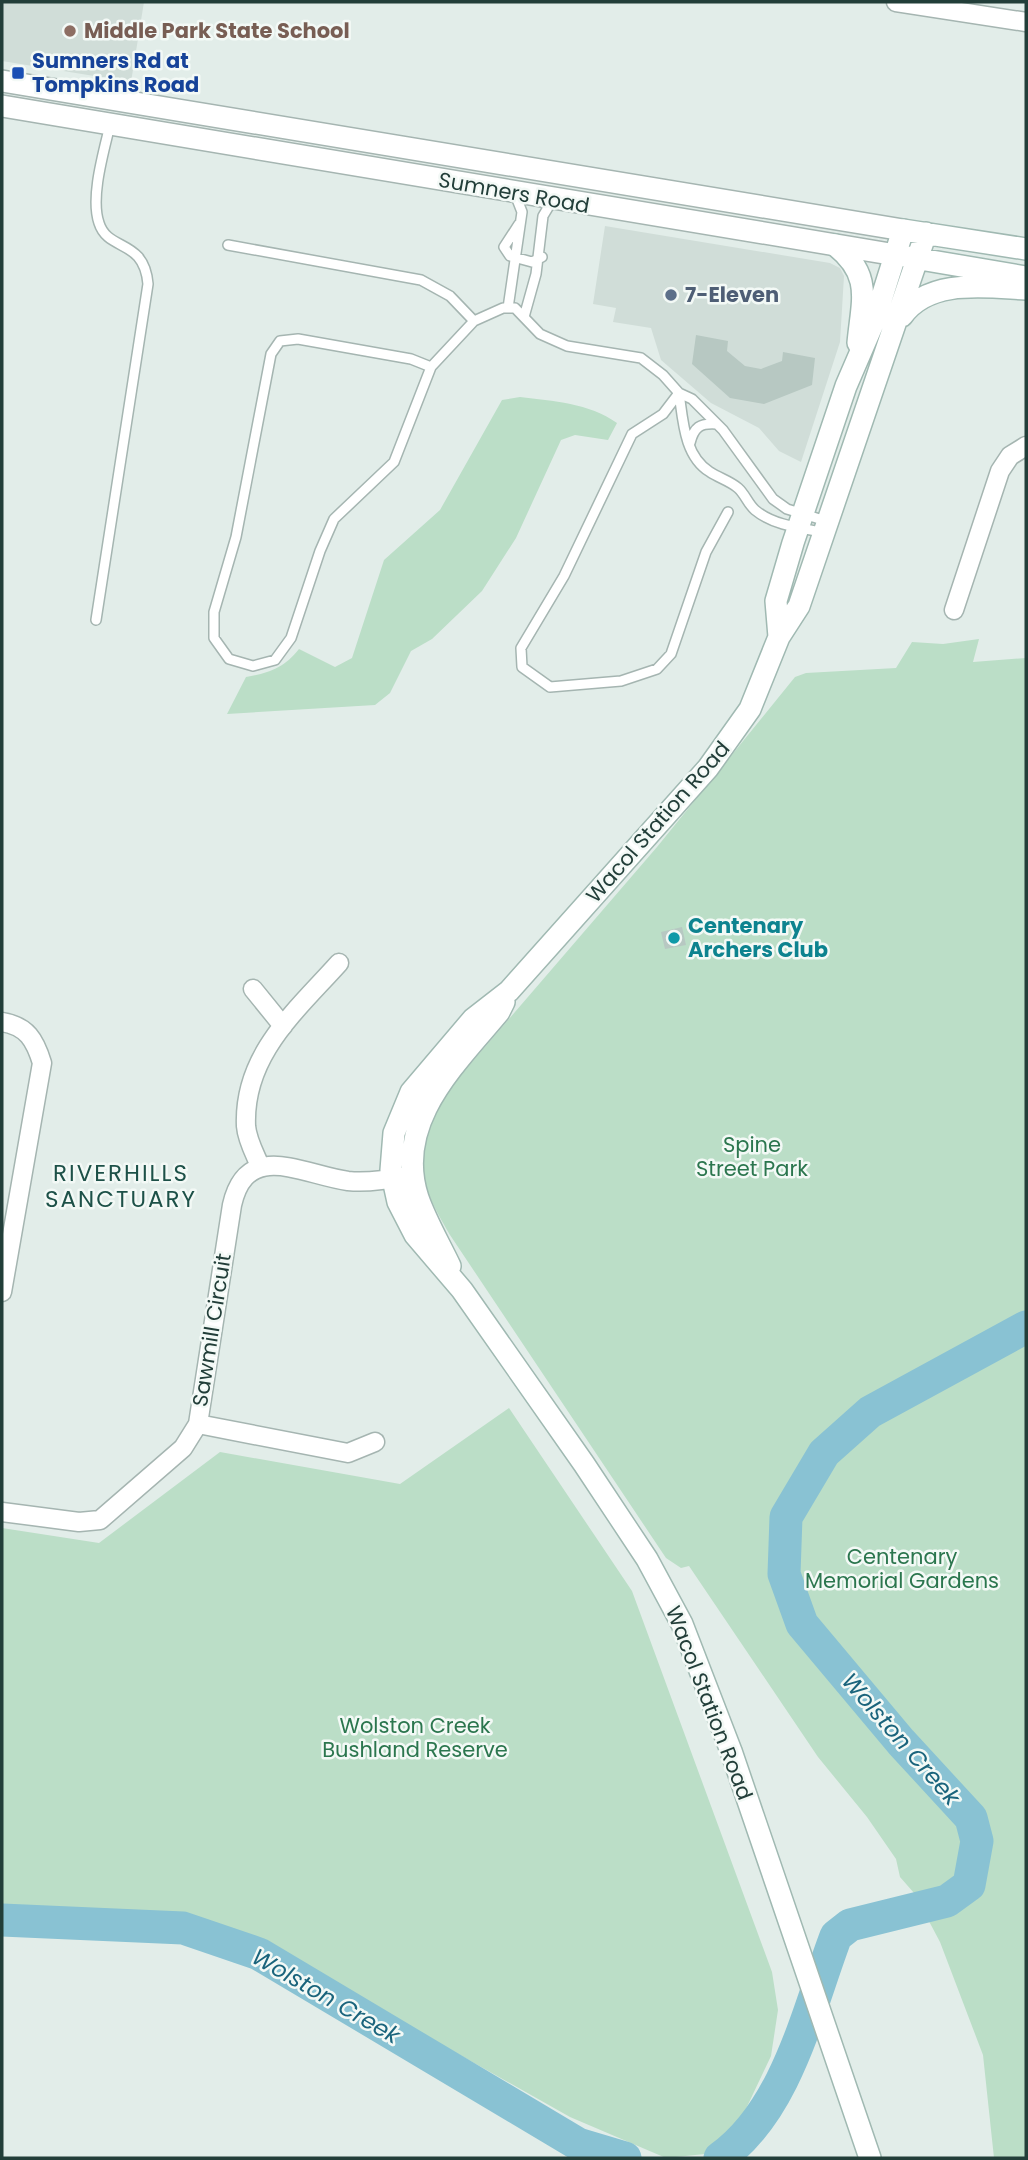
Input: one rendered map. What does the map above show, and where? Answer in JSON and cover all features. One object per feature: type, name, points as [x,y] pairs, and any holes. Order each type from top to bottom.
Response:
[{"type":"main road","name":"Sumners Road","points":[[2,81],[1026,249]]},
{"type":"main road","name":"Sumners Road","points":[[2,106],[518,203],[559,201],[1026,277]]},
{"type":"main road","name":"Wacol Station Road","points":[[779,637],[776,601],[903,230]]},
{"type":"main road","name":"Wacol Station Road","points":[[870,2158],[726,1739],[682,1625],[647,1559],[614,1508],[461,1290],[415,1235],[398,1202],[403,1177],[391,1170],[394,1133],[411,1092],[473,1019],[509,990],[708,768],[750,709],[779,637],[799,606],[926,233]]},
{"type":"main road","points":[[835,245],[849,256],[862,275],[863,295],[856,363]]},
{"type":"main road","points":[[897,324],[915,302],[954,288],[1026,289]]},
{"type":"street","points":[[896,2],[1026,22]]},
{"type":"street","points":[[954,610],[1000,471],[1010,456],[1026,446]]},
{"type":"street","points":[[339,963],[283,1026],[259,1059],[247,1115],[249,1140],[260,1166],[279,1164],[348,1181],[403,1177]]},
{"type":"street","points":[[253,989],[283,1026]]},
{"type":"street","points":[[2,1022],[18,1024],[35,1040],[42,1063],[2,1292]]},
{"type":"street","name":"Sawmill Circuit","points":[[2,1512],[79,1522],[100,1520],[184,1448],[198,1424],[235,1190],[245,1176],[260,1166]]},
{"type":"street","points":[[198,1424],[348,1453],[375,1442]]},
{"type":"lane","points":[[96,620],[148,284],[146,264],[131,249],[109,237],[99,225],[99,177],[110,125]]},
{"type":"lane","points":[[524,317],[538,259],[543,216],[549,206],[559,201]]},
{"type":"lane","points":[[508,308],[515,258],[518,203]]},
{"type":"lane","points":[[228,245],[421,280],[450,296],[474,321]]},
{"type":"lane","points":[[515,258],[532,262],[538,259]]},
{"type":"lane","points":[[430,368],[411,359],[298,339],[280,341],[271,354],[236,537],[214,612],[214,638],[229,659],[253,666],[275,660],[291,638],[320,551],[334,519],[394,462],[430,368],[474,321],[508,308],[515,308],[540,334],[567,346],[641,358],[663,375],[679,393],[692,399],[716,424],[773,499],[801,522]]},
{"type":"lane","points":[[679,393],[689,445],[696,460],[709,472],[741,490],[752,507],[762,515],[824,527]]},
{"type":"lane","points":[[679,393],[663,414],[632,434],[564,576],[521,648],[522,667],[550,687],[621,681],[657,669],[671,654],[706,552],[728,512]]},
{"type":"lane","points":[[689,445],[693,430],[703,423],[716,424]]},
{"type":"shaded area","name":"Middle Park State School","points":[[2,2],[144,2],[131,82],[2,61]]},
{"type":"shaded area","points":[[605,226],[830,263],[840,268],[844,276],[840,342],[801,462],[779,451],[759,428],[711,403],[661,360],[651,328],[613,322],[616,308],[593,304]]},
{"type":"green space","points":[[520,397],[583,407],[617,423],[608,440],[575,435],[561,440],[516,538],[482,591],[432,639],[411,651],[390,693],[375,705],[227,714],[246,677],[276,669],[299,649],[335,667],[352,658],[384,560],[440,510],[502,400]]},
{"type":"green space","name":"Spine Street Park","points":[[979,639],[973,662],[1026,658],[1026,2158],[994,2158],[983,2055],[940,1942],[914,1893],[900,1877],[896,1859],[867,1817],[818,1757],[689,1566],[681,1568],[666,1558],[450,1235],[429,1194],[422,1163],[428,1132],[447,1091],[657,847],[795,677],[806,673],[896,668],[912,642],[943,644]]},
{"type":"green space","name":"Wolston Creek Bushland Reserve","points":[[509,1408],[632,1591],[772,1972],[778,2010],[771,2056],[735,2132],[705,2154],[666,2158],[570,2117],[256,1940],[177,1916],[2,1907],[2,1528],[99,1543],[220,1452],[400,1484]]},
{"type":"building","points":[[696,335],[728,341],[727,351],[745,366],[761,369],[782,361],[783,352],[815,358],[812,385],[764,404],[730,398],[692,364]]},
{"type":"building","name":"Centenary Archers Club","points":[[682,927],[686,945],[665,949],[661,932]]},
{"type":"waterway","name":"Wolston Creek","points":[[720,2158],[743,2138],[779,2086],[805,2026],[836,1936],[850,1925],[947,1901],[969,1885],[977,1841],[971,1818],[901,1742],[802,1624],[784,1574],[786,1517],[824,1453],[870,1412],[1026,1327]]},
{"type":"waterway","name":"Wolston Creek","points":[[2,1920],[183,1928],[259,1954],[578,2144],[625,2158]]},
{"type":"place","name":"Middle Park State School","points":[[70,31]]},
{"type":"place","name":"Sumners Rd at Tompkins Road","points":[[18,73]]},
{"type":"place","name":"7-Eleven","points":[[671,295]]},
{"type":"place","name":"Centenary Archers Club","points":[[674,938]]},
{"type":"district","name":"RIVERHILLS SANCTUARY","points":[[121,1186]]},
{"type":"park label","name":"Centenary Memorial Gardens","points":[[902,1569]]}]
